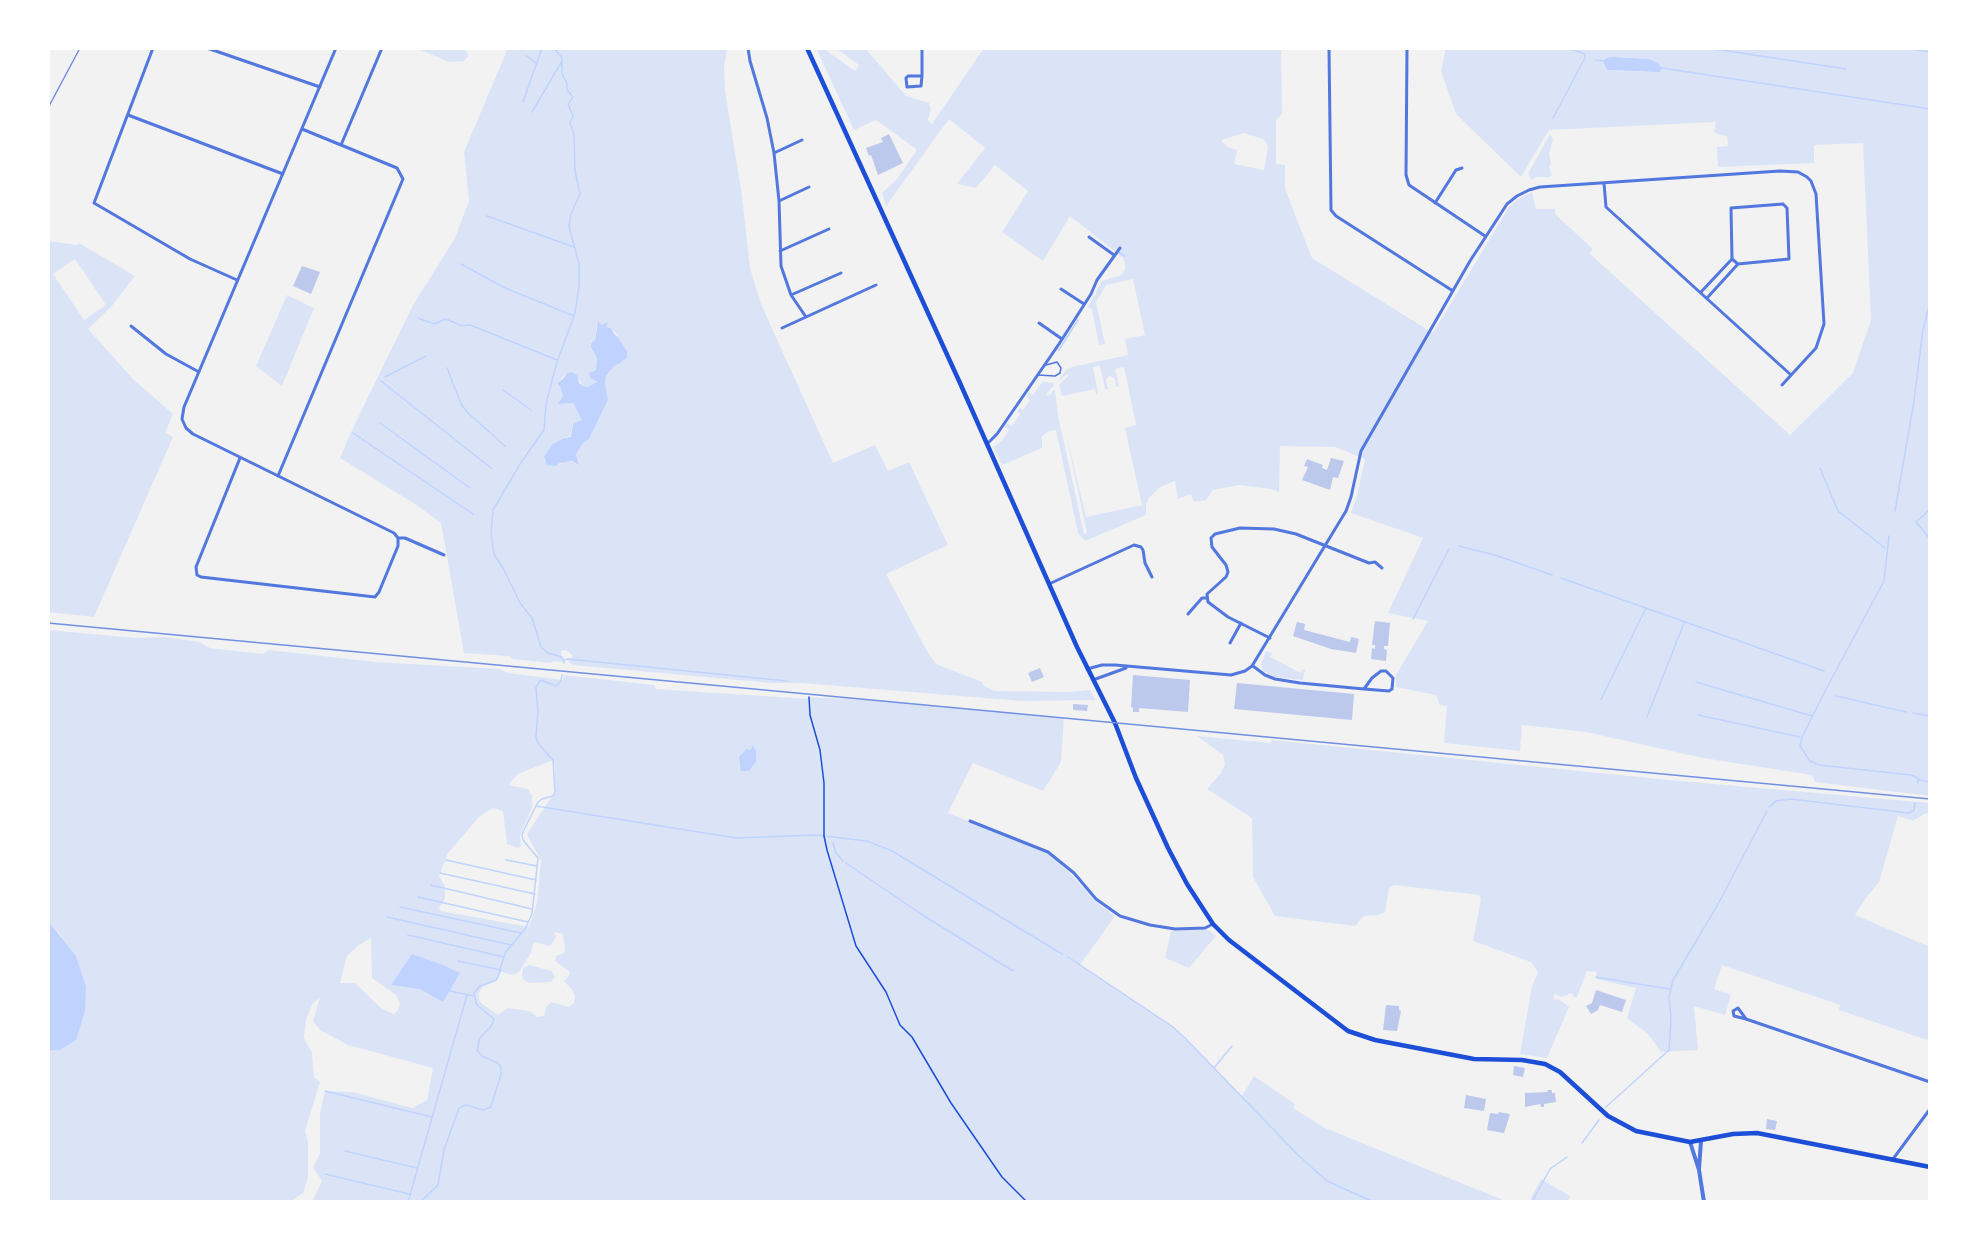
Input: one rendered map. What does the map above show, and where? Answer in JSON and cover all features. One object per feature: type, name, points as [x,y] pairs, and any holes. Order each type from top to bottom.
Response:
[{"type":"main road","points":[[807,48],[1087,669],[1115,723],[1136,778],[1168,848],[1187,884],[1213,924],[1229,940],[1348,1031],[1375,1040],[1474,1059],[1522,1060],[1545,1064],[1560,1072],[1608,1116],[1636,1131],[1690,1142],[1733,1134],[1757,1133],[1930,1167]]},
{"type":"street","points":[[153,48],[94,204],[190,259],[237,280]]},
{"type":"street","points":[[207,48],[320,87]]},
{"type":"street","points":[[240,458],[196,572],[197,575],[206,578],[372,598],[379,592],[398,546],[398,538],[393,533],[193,434],[183,424],[182,412],[336,48]]},
{"type":"street","points":[[341,145],[382,48]]},
{"type":"street","points":[[748,48],[774,153],[783,274],[791,295],[806,317]]},
{"type":"street","points":[[922,48],[922,76],[920,87],[906,86],[907,76],[922,76]]},
{"type":"street","points":[[1329,48],[1331,210],[1336,216],[1453,291]]},
{"type":"street","points":[[1407,48],[1407,175],[1409,185],[1485,236]]},
{"type":"street","points":[[128,115],[283,174]]},
{"type":"street","points":[[278,476],[402,182],[402,175],[397,168],[302,129]]},
{"type":"street","points":[[774,153],[802,140]]},
{"type":"street","points":[[1435,203],[1456,170],[1462,168]]},
{"type":"street","points":[[1087,669],[1102,665],[1231,675],[1245,671],[1252,666],[1348,507],[1361,451],[1485,236],[1507,204],[1524,192],[1540,187],[1789,171],[1807,177],[1816,194],[1824,324],[1816,348],[1782,384]]},
{"type":"street","points":[[1604,183],[1606,207],[1791,375]]},
{"type":"street","points":[[779,201],[810,188]]},
{"type":"street","points":[[1701,292],[1732,259],[1731,207],[1786,205],[1789,259],[1738,264],[1707,298]]},
{"type":"street","points":[[780,251],[829,230]]},
{"type":"street","points":[[1089,237],[1114,255]]},
{"type":"street","points":[[987,444],[997,434],[1044,366],[1097,280],[1120,248]]},
{"type":"street","points":[[1732,259],[1738,264]]},
{"type":"street","points":[[791,295],[842,273]]},
{"type":"street","points":[[782,328],[876,285]]},
{"type":"street","points":[[1061,289],[1084,304]]},
{"type":"street","points":[[1039,323],[1062,339]]},
{"type":"street","points":[[131,326],[166,354],[199,372]]},
{"type":"street","points":[[1270,638],[1216,610],[1208,602],[1209,591],[1227,577],[1228,572],[1227,565],[1212,547],[1211,538],[1215,534],[1240,528],[1274,529],[1296,534],[1369,562],[1375,562],[1382,568]]},
{"type":"street","points":[[398,538],[405,538],[444,555]]},
{"type":"street","points":[[1049,584],[1134,545],[1143,550],[1145,563],[1152,577]]},
{"type":"street","points":[[1188,614],[1202,598],[1207,598]]},
{"type":"street","points":[[1230,644],[1241,623]]},
{"type":"street","points":[[1252,666],[1264,675],[1275,679],[1304,684],[1364,689],[1389,691],[1392,689],[1394,678],[1386,671],[1381,671],[1364,689]]},
{"type":"street","points":[[1093,680],[1127,668]]},
{"type":"street","points":[[970,821],[1048,852],[1074,873],[1096,899],[1120,916],[1174,929],[1205,928],[1213,924]]},
{"type":"street","points":[[1746,1019],[1930,1082]]},
{"type":"street","points":[[1893,1159],[1930,1109]]},
{"type":"street","points":[[1699,1170],[1701,1141]]},
{"type":"street","points":[[1690,1142],[1699,1170],[1704,1202]]},
{"type":"lane","points":[[1037,375],[1055,376],[1060,371],[1057,362],[1044,366]]},
{"type":"path","points":[[810,697],[810,715],[820,750],[825,843],[856,946],[886,992],[900,1025],[912,1037],[951,1103],[1002,1177],[1027,1202]]},
{"type":"shaded area","points":[[416,48],[460,48],[466,51],[468,56],[464,61],[449,62]]},
{"type":"shaded area","points":[[508,48],[727,48],[724,68],[725,90],[742,196],[750,268],[761,304],[833,463],[875,445],[888,471],[909,462],[948,545],[886,574],[928,653],[936,664],[982,682],[994,691],[1090,690],[1095,700],[1021,701],[802,683],[771,683],[573,665],[568,661],[573,656],[566,650],[561,651],[562,662],[553,661],[551,663],[512,659],[509,656],[464,653],[441,523],[415,504],[340,458],[413,305],[454,240],[469,201],[464,152]],"holes":[[[597,323],[606,324],[606,327],[610,327],[615,332],[627,351],[627,355],[606,376],[608,400],[589,439],[583,443],[576,454],[579,463],[577,465],[574,462],[564,462],[556,466],[544,461],[546,456],[563,438],[571,436],[572,426],[582,420],[573,403],[560,404],[563,397],[557,384],[565,374],[574,372],[583,386],[588,387],[597,382],[590,378],[589,373],[596,370],[597,358],[591,349],[591,342],[595,340]]]},
{"type":"shaded area","points":[[816,48],[827,48],[827,51],[855,71],[859,65],[836,48],[865,48],[906,96],[929,103],[931,109],[928,120],[932,124],[984,48],[1281,48],[1282,114],[1276,120],[1276,164],[1285,165],[1285,189],[1312,258],[1433,333],[1509,207],[1532,192],[1536,209],[1555,209],[1555,214],[1593,249],[1589,253],[1790,435],[1853,373],[1871,320],[1863,143],[1814,145],[1814,163],[1718,167],[1717,147],[1728,146],[1727,136],[1714,132],[1716,122],[1549,130],[1521,177],[1456,114],[1441,71],[1446,48],[1930,48],[1930,796],[1815,782],[1812,775],[1703,758],[1586,732],[1522,725],[1520,751],[1444,743],[1447,706],[1440,705],[1436,695],[1396,687],[1396,675],[1428,621],[1388,613],[1423,538],[1351,513],[1365,459],[1335,447],[1280,446],[1279,492],[1239,485],[1213,490],[1206,500],[1194,502],[1191,494],[1178,499],[1175,481],[1169,483],[1159,488],[1149,498],[1146,504],[1146,515],[1085,541],[1078,533],[1056,430],[1049,431],[1042,436],[1042,448],[1002,465],[993,447],[1002,441],[1009,430],[1004,426],[1006,423],[1012,426],[1020,414],[1017,411],[1020,408],[1023,410],[1030,400],[1027,397],[1029,392],[1033,395],[1042,382],[1054,383],[1046,394],[1048,396],[1055,389],[1058,416],[1084,534],[1087,533],[1065,429],[1086,517],[1142,505],[1125,428],[1136,425],[1124,367],[1115,369],[1119,386],[1115,387],[1116,381],[1109,376],[1106,380],[1108,389],[1105,389],[1100,366],[1093,367],[1098,394],[1095,389],[1062,396],[1059,385],[1069,375],[1058,381],[1066,370],[1072,367],[1128,355],[1125,339],[1145,335],[1133,279],[1106,285],[1096,302],[1105,344],[1099,345],[1092,309],[1088,307],[1102,281],[1121,275],[1125,270],[1123,258],[1070,216],[1043,261],[1002,232],[1028,191],[995,165],[976,188],[957,184],[985,148],[949,119],[886,206],[882,193],[897,179],[916,149],[876,120],[854,130]],"holes":[[[1613,57],[1648,59],[1655,72],[1614,71]],[[1244,133],[1266,142],[1268,146],[1264,170],[1234,164],[1237,150],[1228,147],[1221,140]]]},
{"type":"shaded area","points":[[1550,134],[1553,139],[1549,154],[1551,163],[1549,168],[1552,175],[1536,177],[1532,180],[1528,174]]},
{"type":"shaded area","points":[[48,241],[78,245],[79,243],[135,276],[111,307],[88,329],[134,380],[173,414],[165,433],[173,437],[94,617],[48,612]],"holes":[[[75,259],[106,305],[84,320],[53,274]]]},
{"type":"shaded area","points":[[287,295],[314,308],[282,386],[256,366]]},
{"type":"shaded area","points":[[48,630],[135,638],[165,637],[199,642],[210,648],[263,654],[269,650],[376,662],[500,669],[508,673],[563,680],[564,675],[654,685],[656,689],[809,699],[809,697],[887,701],[1064,718],[1061,762],[1043,791],[973,763],[948,813],[1048,853],[1095,901],[1115,916],[1080,965],[1173,1027],[1242,1096],[1254,1076],[1295,1104],[1293,1108],[1325,1128],[1508,1202],[312,1202],[322,1181],[313,1167],[320,1154],[320,1113],[325,1091],[353,1092],[412,1108],[427,1100],[433,1068],[348,1045],[320,1030],[313,1021],[320,997],[313,1003],[306,1019],[304,1038],[312,1053],[314,1077],[320,1082],[305,1131],[308,1142],[308,1177],[303,1193],[290,1202],[48,1202],[48,1051],[60,1050],[61,936],[48,921]],"holes":[[[553,760],[555,792],[527,834],[541,861],[537,903],[529,927],[441,911],[439,908],[445,899],[445,886],[439,876],[448,853],[480,816],[493,808],[503,811],[507,844],[518,848],[521,846],[520,835],[532,808],[532,796],[528,789],[508,785],[518,774]],[[554,932],[563,934],[565,950],[564,953],[556,956],[555,961],[570,972],[564,981],[573,991],[574,1003],[569,1007],[551,1002],[546,1007],[544,1016],[537,1017],[530,1011],[508,1008],[498,1015],[480,1002],[478,994],[483,987],[496,981],[501,972],[513,975],[519,972],[535,942],[550,946],[556,937]],[[371,938],[372,978],[396,995],[400,1003],[394,1014],[382,1009],[355,983],[340,983],[347,956]]]},
{"type":"shaded area","points":[[1266,651],[1272,653],[1270,657],[1301,673],[1303,669],[1305,670],[1303,680],[1275,677],[1263,671],[1261,665]]},
{"type":"shaded area","points":[[1197,736],[1271,743],[1272,740],[1669,780],[1930,803],[1930,813],[1913,821],[1898,816],[1879,882],[1855,915],[1930,947],[1930,1041],[1839,1010],[1840,1005],[1722,965],[1714,989],[1731,995],[1725,1015],[1694,1006],[1698,1050],[1661,1052],[1648,1034],[1627,1018],[1636,988],[1596,979],[1597,972],[1587,971],[1577,997],[1574,997],[1572,993],[1561,997],[1555,994],[1553,999],[1560,1000],[1569,1007],[1547,1058],[1520,1054],[1532,986],[1538,972],[1531,962],[1473,941],[1481,899],[1479,895],[1394,885],[1389,888],[1385,912],[1364,916],[1355,926],[1275,916],[1253,877],[1252,818],[1207,789],[1221,773],[1225,764],[1223,755]]},
{"type":"shaded area","points":[[1207,929],[1216,936],[1189,968],[1165,958],[1171,931]]},
{"type":"shaded area","points":[[529,965],[552,971],[555,977],[551,982],[529,983],[523,979],[522,975],[523,968]]},
{"type":"shaded area","points":[[1541,1179],[1570,1196],[1569,1202],[1529,1202]]},
{"type":"water","points":[[1613,57],[1648,59],[1658,63],[1662,68],[1660,72],[1607,70],[1603,61]]},
{"type":"water","points":[[598,321],[601,325],[608,322],[606,327],[611,328],[618,337],[627,351],[627,357],[614,366],[606,376],[608,400],[589,439],[583,443],[576,454],[579,465],[572,461],[556,466],[547,465],[544,457],[553,444],[571,437],[573,424],[582,420],[573,403],[558,404],[563,396],[557,383],[567,373],[572,372],[577,375],[579,383],[583,386],[588,387],[597,382],[590,378],[589,373],[596,370],[597,358],[591,348],[591,343],[595,340]]},
{"type":"water","points":[[753,745],[756,762],[749,771],[741,771],[739,757],[746,749],[751,750]]},
{"type":"water","points":[[48,921],[76,956],[86,987],[85,1011],[76,1040],[60,1050],[48,1051]]},
{"type":"water","points":[[412,954],[460,973],[443,1002],[420,989],[391,985]]},
{"type":"building","points":[[889,134],[903,163],[878,175],[866,148],[883,142],[881,138]]},
{"type":"building","points":[[302,266],[320,272],[311,294],[293,286]]},
{"type":"building","points":[[1331,458],[1344,461],[1338,478],[1333,477],[1330,490],[1302,480],[1308,467],[1304,466],[1307,459],[1323,465],[1322,468],[1327,470]]},
{"type":"building","points":[[1375,621],[1390,623],[1388,646],[1384,646],[1387,650],[1386,661],[1371,659],[1372,648],[1375,649],[1375,645],[1372,645]]},
{"type":"building","points":[[1297,622],[1305,624],[1304,630],[1350,642],[1351,637],[1359,639],[1356,653],[1331,649],[1293,636]]},
{"type":"building","points":[[1040,668],[1044,677],[1032,682],[1028,673]]},
{"type":"building","points":[[1133,675],[1190,680],[1188,712],[1139,708],[1139,712],[1133,712],[1131,707]]},
{"type":"building","points":[[1237,683],[1354,694],[1352,720],[1234,709]]},
{"type":"building","points":[[1073,704],[1088,705],[1087,711],[1073,710]]},
{"type":"building","points":[[1596,990],[1626,1000],[1622,1012],[1600,1005],[1598,1010],[1591,1014],[1586,1006],[1592,1003]]},
{"type":"building","points":[[1386,1005],[1399,1006],[1401,1011],[1397,1031],[1383,1030]]},
{"type":"building","points":[[1514,1066],[1525,1068],[1523,1077],[1513,1075]]},
{"type":"building","points":[[1548,1090],[1555,1093],[1556,1102],[1544,1104],[1544,1107],[1540,1104],[1525,1107],[1525,1093],[1547,1092]]},
{"type":"building","points":[[1466,1095],[1486,1099],[1484,1111],[1464,1108]]},
{"type":"building","points":[[1499,1112],[1510,1114],[1504,1133],[1487,1130],[1490,1113],[1498,1114]]},
{"type":"building","points":[[1767,1119],[1777,1121],[1775,1130],[1766,1129]]},
{"type":"waterway","points":[[523,102],[542,48]]},
{"type":"waterway","points":[[554,48],[562,58],[562,74],[567,83],[567,90],[573,97],[568,104],[573,116],[570,123],[574,134],[575,171],[580,194],[571,214],[569,226],[579,264],[579,286],[575,313],[556,365],[546,404],[544,430],[520,464],[493,510],[491,534],[494,554],[520,603],[532,618],[541,647],[548,653],[562,657],[564,663]]},
{"type":"waterway","points":[[1553,118],[1585,58],[1585,54],[1567,48]]},
{"type":"waterway","points":[[1708,48],[1846,69]]},
{"type":"waterway","points":[[1907,48],[1930,52]]},
{"type":"waterway","points":[[527,56],[536,63]]},
{"type":"waterway","points":[[1596,60],[1603,61]]},
{"type":"waterway","points":[[532,112],[562,61]]},
{"type":"waterway","points":[[1662,68],[1930,109]]},
{"type":"waterway","points":[[487,216],[574,247]]},
{"type":"waterway","points":[[1118,252],[1125,256]]},
{"type":"waterway","points":[[461,264],[505,288],[574,316]]},
{"type":"waterway","points":[[1895,511],[1914,401],[1923,329],[1930,303]]},
{"type":"waterway","points":[[418,318],[434,324],[446,319],[462,326],[470,325],[557,360]]},
{"type":"waterway","points":[[1059,350],[1078,320]]},
{"type":"waterway","points":[[385,377],[426,356]]},
{"type":"waterway","points":[[447,368],[461,404],[505,446]]},
{"type":"waterway","points":[[381,381],[491,468]]},
{"type":"waterway","points":[[503,390],[531,410]]},
{"type":"waterway","points":[[380,423],[470,488]]},
{"type":"waterway","points":[[353,433],[473,514]]},
{"type":"waterway","points":[[1820,468],[1838,511],[1885,548]]},
{"type":"waterway","points":[[1930,509],[1916,522],[1930,539]]},
{"type":"waterway","points":[[1889,536],[1884,581],[1824,693],[1802,737],[1800,746],[1810,761],[1819,765],[1911,775],[1918,778],[1918,783]]},
{"type":"waterway","points":[[1459,546],[1495,555],[1552,575]]},
{"type":"waterway","points":[[1413,619],[1449,549]]},
{"type":"waterway","points":[[1561,578],[1824,671]]},
{"type":"waterway","points":[[1601,699],[1646,608]]},
{"type":"waterway","points":[[1647,717],[1684,623]]},
{"type":"waterway","points":[[564,660],[787,681]]},
{"type":"waterway","points":[[420,1202],[438,1185],[444,1150],[459,1108],[466,1105],[483,1110],[491,1107],[501,1074],[498,1063],[482,1056],[477,1050],[480,1038],[492,1025],[494,1019],[478,1006],[474,993],[480,986],[496,980],[505,953],[525,929],[532,914],[538,858],[523,840],[522,834],[538,802],[553,796],[555,792],[553,760],[538,743],[536,737],[538,712],[536,687],[541,680],[556,686],[561,681],[562,675]]},
{"type":"waterway","points":[[1696,682],[1812,716]]},
{"type":"waterway","points":[[1836,696],[1906,712]]},
{"type":"waterway","points":[[1913,713],[1930,716]]},
{"type":"waterway","points":[[1698,715],[1800,737]]},
{"type":"waterway","points":[[1919,780],[1930,782]]},
{"type":"waterway","points":[[1769,807],[1776,801],[1791,799],[1909,813],[1914,810],[1915,803]]},
{"type":"waterway","points":[[536,806],[736,838],[816,835],[867,841],[892,851],[1062,954]]},
{"type":"waterway","points":[[1606,1107],[1669,1050],[1671,1018],[1669,997],[1673,980],[1717,906],[1767,811]]},
{"type":"waterway","points":[[833,843],[836,853],[843,861]]},
{"type":"waterway","points":[[446,860],[536,880]]},
{"type":"waterway","points":[[506,860],[537,866]]},
{"type":"waterway","points":[[846,863],[921,914],[1013,971]]},
{"type":"waterway","points":[[440,873],[535,894]]},
{"type":"waterway","points":[[431,885],[532,909]]},
{"type":"waterway","points":[[418,897],[528,922]]},
{"type":"waterway","points":[[400,907],[521,933]]},
{"type":"waterway","points":[[387,917],[511,945]]},
{"type":"waterway","points":[[408,935],[504,957]]},
{"type":"waterway","points":[[1068,957],[1173,1027],[1299,1156],[1327,1181],[1374,1202]]},
{"type":"waterway","points":[[458,961],[501,970]]},
{"type":"waterway","points":[[1596,977],[1669,989]]},
{"type":"waterway","points":[[450,991],[473,996]]},
{"type":"waterway","points":[[408,1202],[467,995]]},
{"type":"waterway","points":[[1214,1068],[1232,1046]]},
{"type":"waterway","points":[[325,1091],[432,1117]]},
{"type":"waterway","points":[[1582,1143],[1599,1120]]},
{"type":"waterway","points":[[345,1151],[417,1168]]},
{"type":"waterway","points":[[1532,1202],[1550,1169],[1567,1157]]},
{"type":"waterway","points":[[325,1174],[409,1194]]},
{"type":"railway","points":[[48,108],[80,48]]},
{"type":"railway","points":[[48,623],[1930,799]]}]
